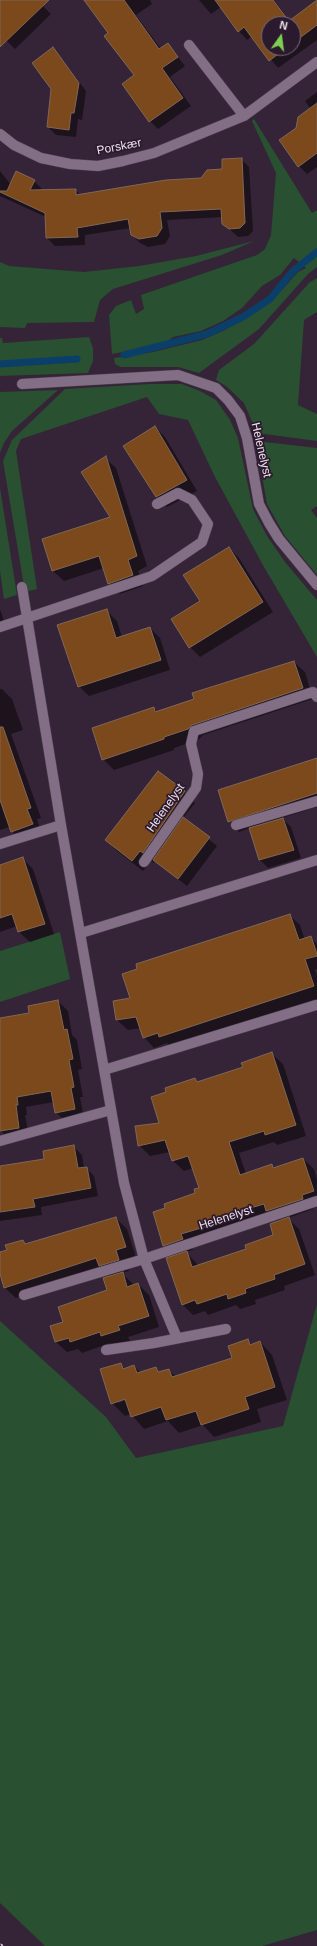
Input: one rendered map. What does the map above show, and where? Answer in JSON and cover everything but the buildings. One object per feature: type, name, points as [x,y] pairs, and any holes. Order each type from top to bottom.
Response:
[{"type":"street","points":[[189,45],[244,116]]},
{"type":"street","name":"Porskær","points":[[0,134],[14,145],[41,158],[70,164],[98,166],[154,153],[244,116],[317,62]]},
{"type":"street","name":"Helenelyst","points":[[22,384],[178,375],[216,388],[228,400],[240,416],[247,438],[260,504],[269,523],[279,539],[317,585]]},
{"type":"street","points":[[0,627],[26,617],[152,576],[202,542],[208,524],[192,500],[178,493],[157,504]]},
{"type":"street","points":[[22,587],[61,825],[124,1183],[144,1259],[177,1338]]},
{"type":"street","name":"Helenelyst","points":[[144,862],[196,788],[198,774],[191,744],[194,731],[313,692],[317,697]]},
{"type":"street","points":[[236,825],[317,801]]},
{"type":"street","points":[[0,844],[61,825]]},
{"type":"street","points":[[81,933],[317,860]]},
{"type":"street","points":[[104,1070],[316,1005]]},
{"type":"street","points":[[0,1141],[110,1110]]},
{"type":"street","name":"Helenelyst","points":[[24,1294],[144,1259],[317,1201]]},
{"type":"street","points":[[106,1350],[154,1343],[226,1329]]},
{"type":"green space","points":[[254,119],[312,213],[317,210],[317,267],[308,274],[259,329],[199,373],[178,367],[121,367],[115,364],[114,358],[153,352],[202,340],[225,330],[271,302],[298,272],[306,268],[294,258],[280,275],[262,286],[242,308],[223,321],[201,331],[173,337],[164,344],[112,354],[109,315],[116,306],[131,300],[136,314],[144,309],[141,295],[257,255],[265,249],[271,235],[276,173],[252,121]]},
{"type":"green space","points":[[254,241],[222,255],[113,289],[100,300],[94,322],[27,323],[25,328],[0,327],[0,262],[9,266],[84,272],[139,266],[196,256]]},
{"type":"green space","points":[[317,278],[317,312],[304,320],[298,405],[317,414],[317,441],[257,433],[244,403],[226,386],[216,380],[219,370],[254,344],[310,282]]},
{"type":"green space","points":[[89,337],[93,348],[93,361],[88,373],[0,376],[0,338],[2,338],[3,343]]},
{"type":"green space","points":[[150,384],[182,384],[200,391],[216,400],[230,420],[238,438],[253,509],[267,536],[285,562],[317,600],[317,657],[264,567],[215,477],[188,420],[159,414],[147,397],[21,439],[16,451],[37,589],[25,592],[3,461],[12,440],[65,389]]},
{"type":"green space","points":[[58,390],[12,431],[4,443],[0,453],[0,392]]},
{"type":"green space","points":[[256,441],[317,448],[317,506],[311,510],[317,518],[317,575],[285,536],[267,504]]},
{"type":"green space","points":[[0,488],[17,595],[4,599],[0,571]]},
{"type":"green space","points":[[60,932],[70,979],[0,1002],[0,951]]},
{"type":"green space","points":[[317,1304],[317,1930],[262,1946],[45,1946],[0,1903],[0,1321],[106,1417],[136,1458],[283,1426]]},
{"type":"waterway","points":[[124,355],[207,334],[243,317],[270,299],[293,271],[317,252]]},
{"type":"waterway","points":[[0,364],[77,359]]}]
